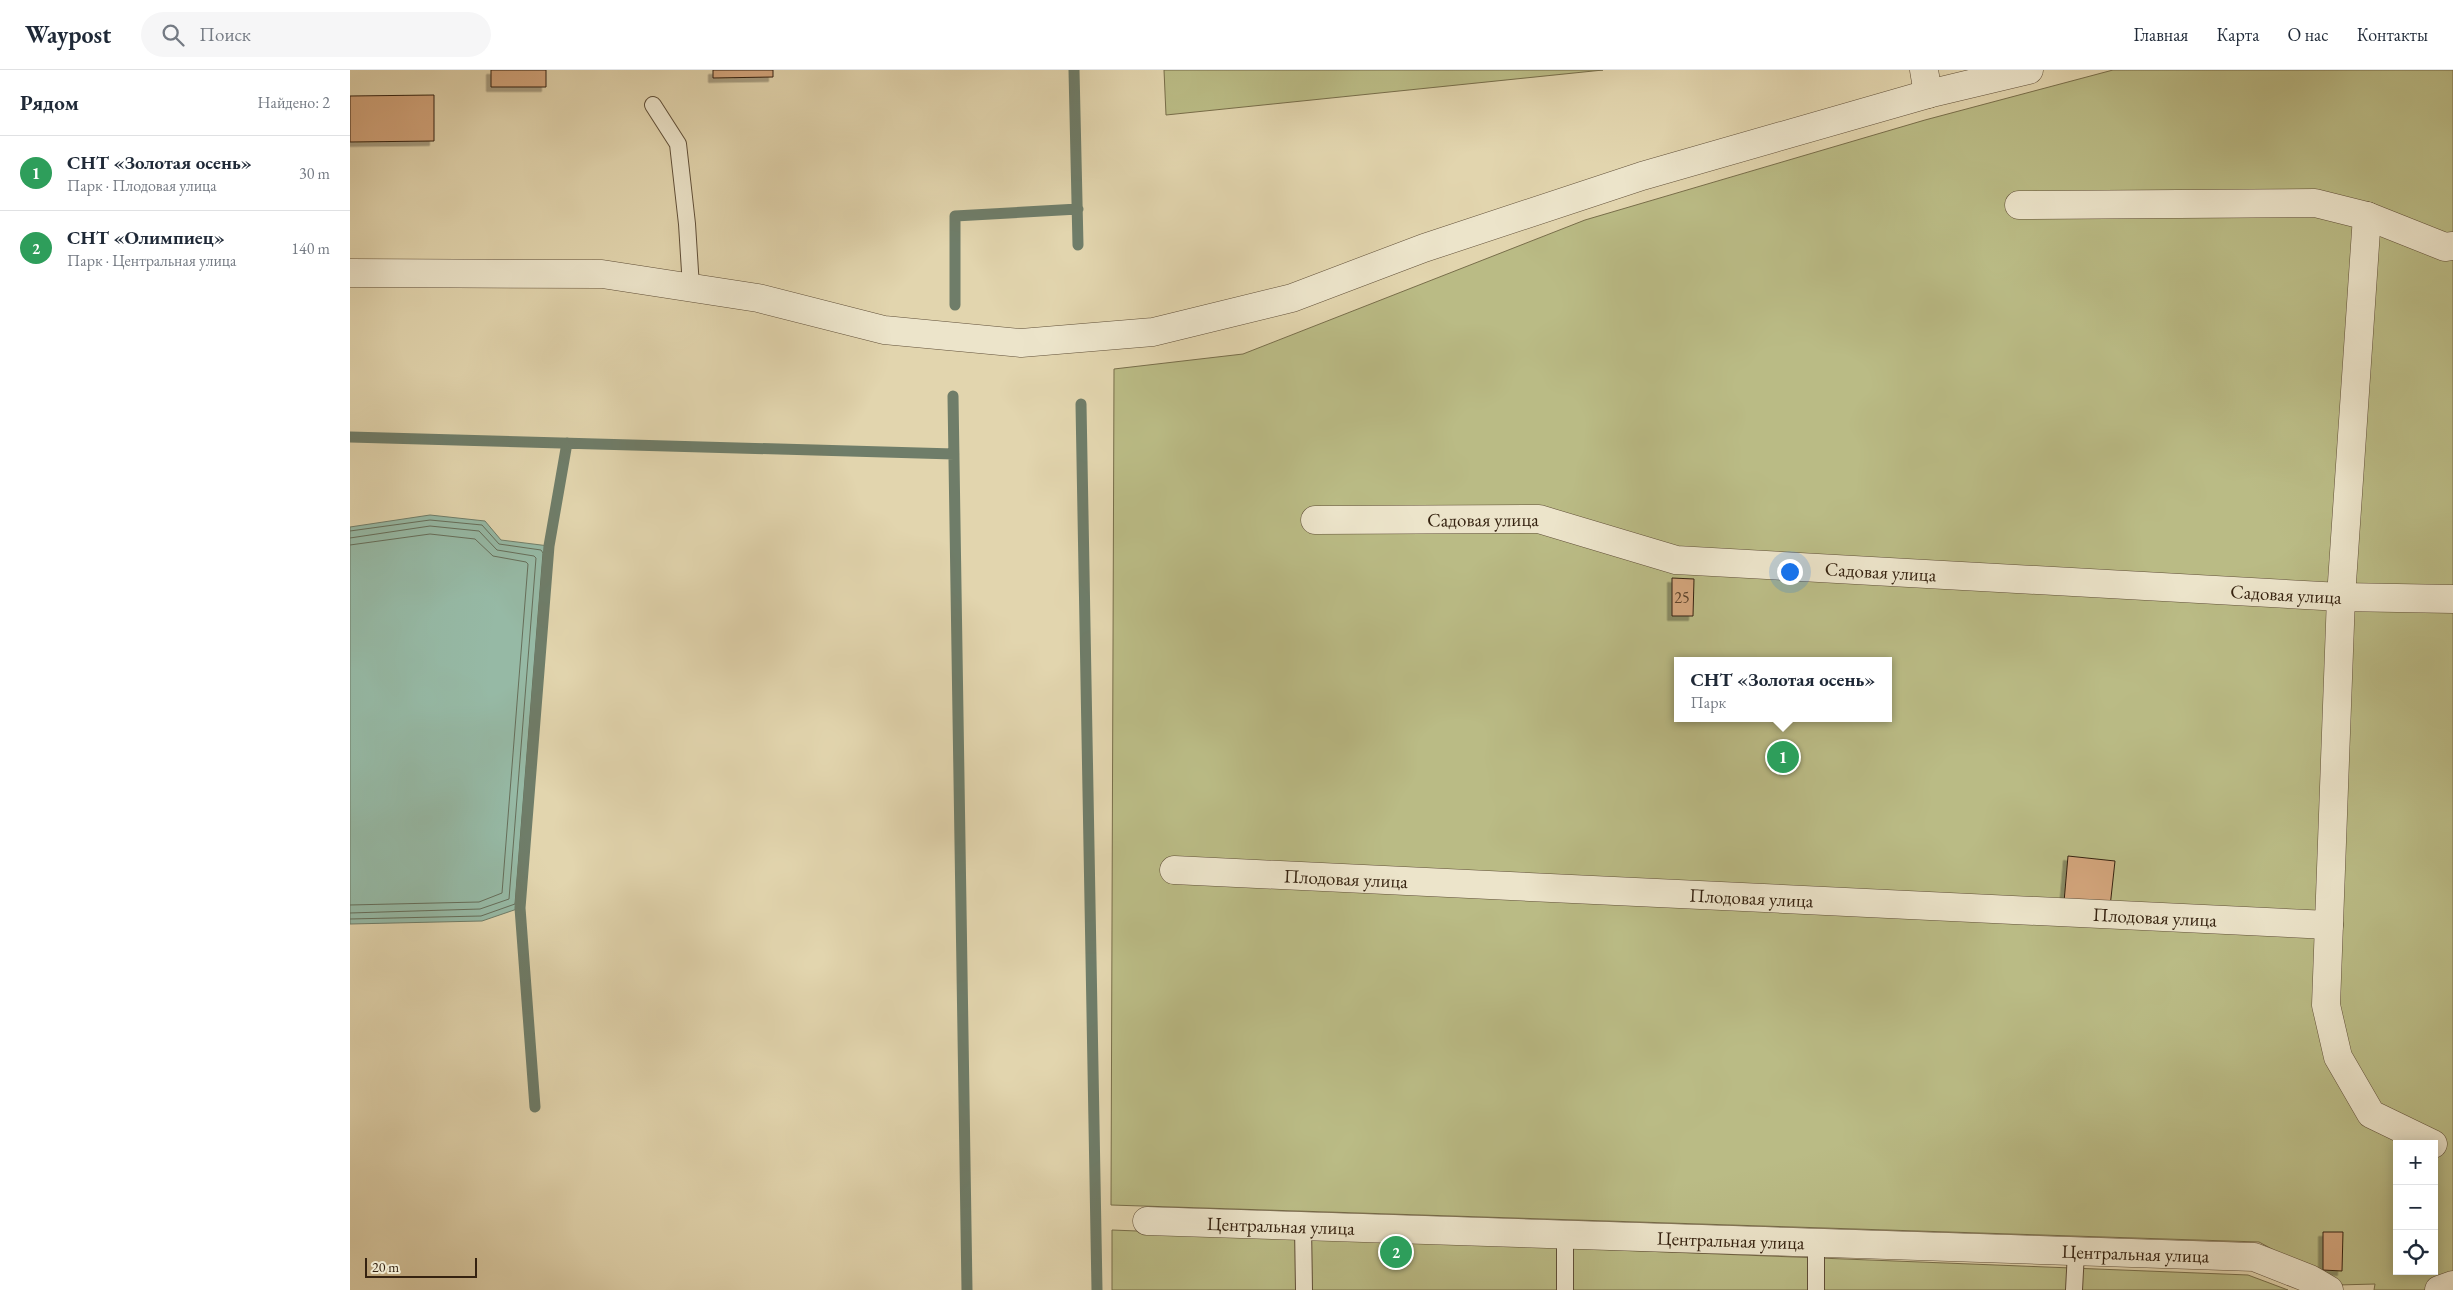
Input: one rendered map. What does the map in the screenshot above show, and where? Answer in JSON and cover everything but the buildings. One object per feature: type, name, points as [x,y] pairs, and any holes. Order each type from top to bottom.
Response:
[{"type":"street","points":[[350,273],[602,274],[758,298],[894,331],[1021,343],[1152,332],[1292,298],[1424,248],[1926,82],[2029,70]]},
{"type":"street","points":[[2019,205],[2315,203],[2367,216],[2445,247],[2453,246]]},
{"type":"street","points":[[2367,216],[2341,597],[2326,1005],[2338,1057],[2371,1114],[2426,1140]]},
{"type":"street","name":"Садовая улица","points":[[1316,520],[1539,519],[1676,560],[2341,597],[2453,599]]},
{"type":"street","name":"Плодовая улица","points":[[1174,870],[2329,925]]},
{"type":"street","points":[[2438,1145],[2453,1148]]},
{"type":"street","name":"Центральная улица","points":[[1147,1221],[2254,1257],[2320,1285]]},
{"type":"street","points":[[2439,1290],[2453,1285]]},
{"type":"lane","points":[[653,105],[678,144],[687,224],[691,288]]},
{"type":"lane","points":[[1303,1226],[1304,1290]]},
{"type":"lane","points":[[1565,1234],[1565,1290]]},
{"type":"lane","points":[[1816,1243],[1816,1290]]},
{"type":"lane","points":[[2074,1290],[2076,1252]]},
{"type":"green space","points":[[1164,70],[1603,70],[1166,115]]},
{"type":"green space","points":[[2113,70],[2453,70],[2453,1290],[2374,1290],[2375,1284],[2338,1285],[2259,1242],[1111,1205],[1114,369],[1243,354],[1585,220],[1925,120]]},
{"type":"green space","points":[[1112,1230],[2248,1275],[2288,1290],[1112,1290]]},
{"type":"water","points":[[430,515],[485,521],[501,540],[549,546],[520,908],[482,921],[350,924],[350,527]]},
{"type":"waterway","points":[[1074,70],[1078,245]]},
{"type":"waterway","points":[[955,305],[955,216],[1078,209]]},
{"type":"waterway","points":[[953,396],[967,1290]]},
{"type":"waterway","points":[[1081,404],[1097,1290]]},
{"type":"waterway","points":[[350,437],[954,454]]},
{"type":"waterway","points":[[535,1107],[520,908],[549,546],[567,443]]},
{"type":"place","name":"СНТ «Золотая осень»","points":[[1783,757]]},
{"type":"place","name":"СНТ «Олимпиец»","points":[[1396,1252]]}]
